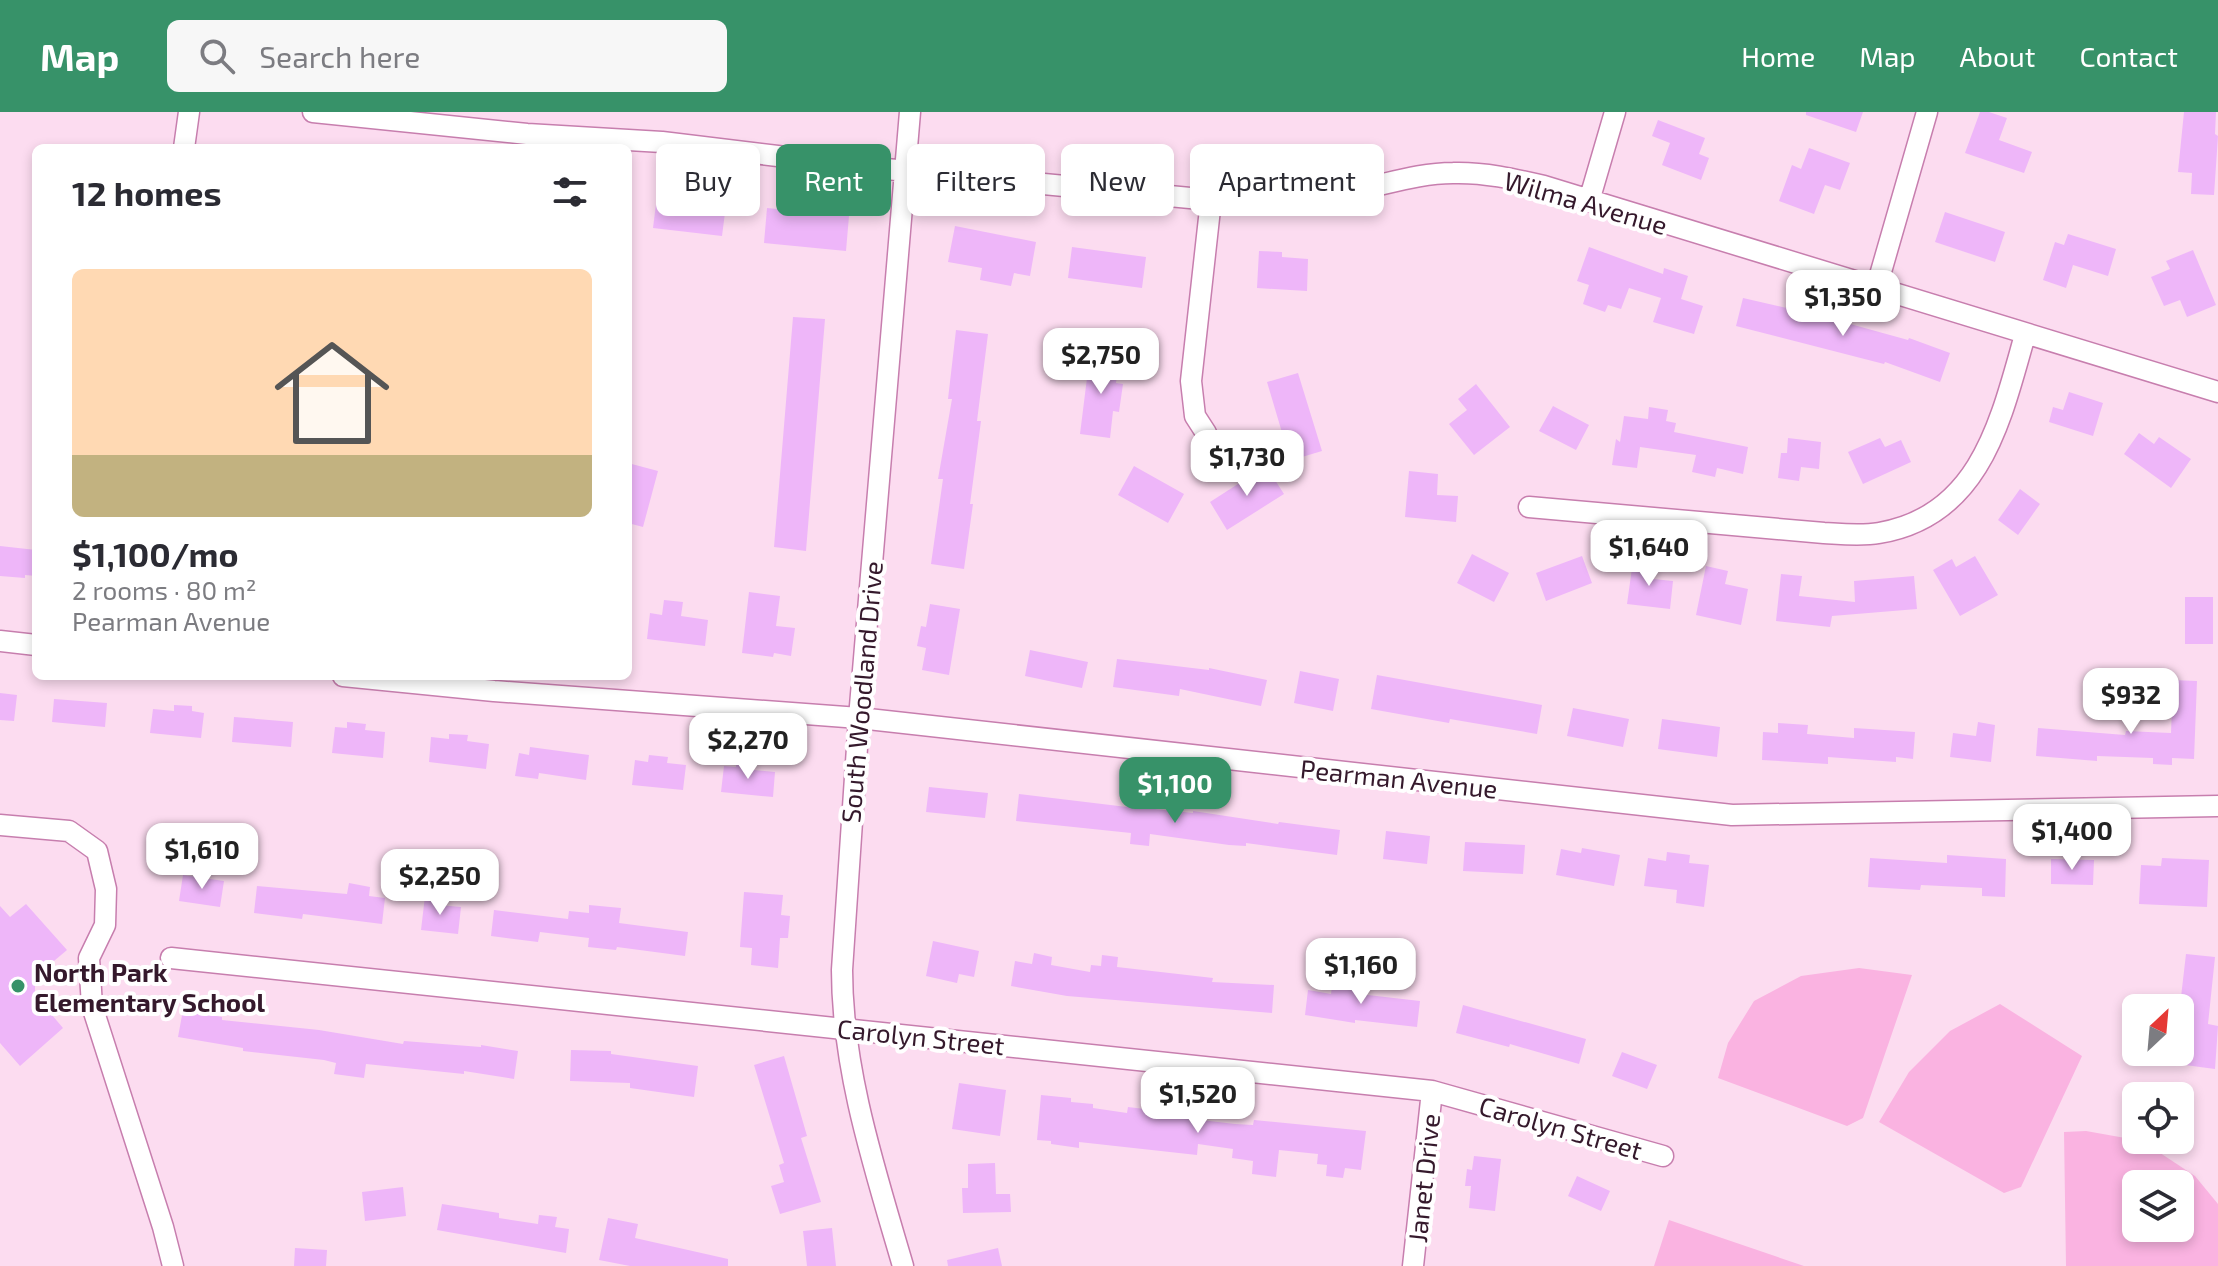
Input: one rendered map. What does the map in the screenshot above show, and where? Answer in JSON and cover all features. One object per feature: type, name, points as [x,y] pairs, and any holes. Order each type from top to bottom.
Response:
[{"type":"street","points":[[185,144],[189,112]]},
{"type":"street","name":"Wilma Avenue","points":[[313,112],[527,134],[662,142],[906,171],[1190,198]]},
{"type":"street","name":"South Woodland Drive","points":[[903,1266],[852,1075],[842,993],[843,927],[859,718],[910,112]]},
{"type":"street","points":[[1589,201],[1615,112]]},
{"type":"street","points":[[1876,289],[1927,112]]},
{"type":"street","name":"Wilma Avenue","points":[[1384,183],[1453,173],[1515,179],[2218,392]]},
{"type":"street","points":[[1206,433],[1195,416],[1191,381],[1209,216]]},
{"type":"street","points":[[1529,507],[1824,533],[1862,535],[1899,528],[1950,500],[1976,470],[2002,416],[2025,335]]},
{"type":"street","points":[[0,641],[32,645]]},
{"type":"street","name":"Pearman Avenue","points":[[418,680],[494,684],[859,718],[1732,815],[2218,806]]},
{"type":"street","points":[[0,825],[69,831],[97,851],[106,889],[105,925],[89,958],[92,1006],[173,1266]]},
{"type":"street","name":"Carolyn Street","points":[[171,958],[1432,1091],[1663,1156]]},
{"type":"street","name":"Janet Drive","points":[[1413,1266],[1432,1091]]},
{"type":"shaded area","points":[[1859,968],[1912,975],[1863,1118],[1847,1126],[1718,1078],[1728,1043],[1754,1001],[1801,976]]},
{"type":"shaded area","points":[[2000,1004],[2082,1056],[2021,1187],[2004,1193],[1879,1122],[1909,1072],[1950,1031]]},
{"type":"shaded area","points":[[2086,1131],[2122,1137],[2122,1154],[2162,1154],[2186,1170],[2122,1170],[2122,1242],[2194,1242],[2194,1175],[2218,1204],[2218,1266],[2066,1266],[2064,1132]]},
{"type":"shaded area","points":[[1669,1220],[1804,1266],[1654,1266]]},
{"type":"building","points":[[1806,112],[1863,112],[1856,132],[1806,115]]},
{"type":"building","points":[[1980,112],[2007,118],[1999,140],[2032,152],[2024,173],[1965,153]]},
{"type":"building","points":[[2184,112],[2216,112],[2215,134],[2218,136],[2214,195],[2191,194],[2192,173],[2178,172]]},
{"type":"building","points":[[1658,120],[1705,138],[1699,154],[1709,158],[1701,180],[1662,165],[1670,143],[1652,136]]},
{"type":"building","points":[[1809,148],[1850,163],[1840,190],[1825,185],[1814,214],[1779,201],[1792,165],[1801,169]]},
{"type":"building","points":[[656,204],[656,216],[725,216],[722,236],[653,228]]},
{"type":"building","points":[[767,208],[776,209],[776,216],[849,216],[846,251],[764,243]]},
{"type":"building","points":[[1945,212],[2005,232],[1995,262],[1935,242]]},
{"type":"building","points":[[955,226],[1036,242],[1030,276],[1014,273],[1011,286],[980,280],[982,268],[948,262]]},
{"type":"building","points":[[2068,234],[2116,249],[2108,276],[2073,265],[2066,288],[2043,280],[2055,242],[2064,245]]},
{"type":"building","points":[[1072,247],[1146,257],[1142,288],[1068,278]]},
{"type":"building","points":[[1589,247],[1663,274],[1664,268],[1688,276],[1681,299],[1703,306],[1694,334],[1653,322],[1661,298],[1629,288],[1621,309],[1608,305],[1605,312],[1583,304],[1589,285],[1577,281]]},
{"type":"building","points":[[2193,250],[2216,305],[2187,317],[2180,300],[2164,306],[2151,277],[2170,269],[2166,261]]},
{"type":"building","points":[[1259,251],[1282,252],[1282,257],[1308,259],[1307,291],[1257,288]]},
{"type":"building","points":[[1743,298],[1909,338],[1950,353],[1940,382],[1885,362],[1736,326]]},
{"type":"building","points":[[793,317],[825,319],[806,551],[774,547]]},
{"type":"building","points":[[956,330],[988,334],[964,569],[931,564],[943,479],[938,479],[952,399],[948,399]]},
{"type":"building","points":[[1090,354],[1119,358],[1116,383],[1123,384],[1119,412],[1113,411],[1110,438],[1080,434]]},
{"type":"building","points":[[1298,373],[1322,451],[1302,457],[1297,442],[1286,446],[1267,382]]},
{"type":"building","points":[[1476,384],[1510,427],[1474,455],[1449,424],[1467,410],[1458,399]]},
{"type":"building","points":[[2069,392],[2103,403],[2093,436],[2049,422],[2053,407],[2063,410]]},
{"type":"building","points":[[1553,406],[1589,425],[1576,450],[1539,431]]},
{"type":"building","points":[[1649,407],[1668,410],[1666,421],[1676,423],[1674,432],[1748,447],[1743,474],[1717,468],[1715,477],[1692,472],[1696,455],[1640,447],[1637,468],[1612,465],[1624,416],[1648,419]]},
{"type":"building","points":[[2139,433],[2154,444],[2159,437],[2191,459],[2171,488],[2124,454]]},
{"type":"building","points":[[1788,438],[1821,442],[1819,469],[1801,467],[1799,481],[1778,478],[1781,453],[1787,453]]},
{"type":"building","points":[[1880,438],[1885,447],[1901,440],[1911,462],[1863,484],[1848,452]]},
{"type":"building","points":[[632,464],[658,471],[643,527],[632,524]]},
{"type":"building","points":[[1134,466],[1184,494],[1168,523],[1118,495]]},
{"type":"building","points":[[1266,466],[1284,494],[1227,530],[1210,502]]},
{"type":"building","points":[[1409,471],[1438,474],[1437,495],[1458,496],[1456,522],[1405,517]]},
{"type":"building","points":[[2020,489],[2040,504],[2018,535],[1998,520]]},
{"type":"building","points":[[0,546],[32,550],[32,576],[0,576]]},
{"type":"building","points":[[1472,554],[1509,573],[1494,602],[1457,583]]},
{"type":"building","points":[[1582,556],[1592,583],[1546,601],[1536,573]]},
{"type":"building","points":[[1975,556],[1998,595],[1960,616],[1933,570],[1952,559],[1956,567]]},
{"type":"building","points":[[1633,561],[1655,564],[1653,579],[1673,581],[1670,609],[1627,604]]},
{"type":"building","points":[[1706,566],[1728,571],[1725,584],[1748,589],[1741,625],[1696,615]]},
{"type":"building","points":[[1781,574],[1802,576],[1799,596],[1855,602],[1854,581],[1914,576],[1917,609],[1832,616],[1830,627],[1776,621]]},
{"type":"building","points":[[749,592],[780,596],[776,626],[795,628],[791,656],[742,653]]},
{"type":"building","points":[[2185,597],[2213,597],[2213,644],[2185,644]]},
{"type":"building","points":[[664,600],[683,602],[681,616],[708,620],[705,646],[647,639],[650,613],[662,615]]},
{"type":"building","points":[[930,604],[960,609],[949,675],[922,670],[926,648],[917,646],[921,626],[926,627]]},
{"type":"building","points":[[1030,650],[1088,662],[1082,688],[1025,676]]},
{"type":"building","points":[[1117,659],[1209,668],[1267,680],[1261,706],[1180,689],[1179,696],[1113,687]]},
{"type":"building","points":[[1300,671],[1339,679],[1333,711],[1294,703]]},
{"type":"building","points":[[1377,675],[1542,705],[1537,734],[1371,709]]},
{"type":"building","points":[[2173,680],[2197,681],[2194,759],[2172,758],[2172,765],[2153,764],[2153,758],[2097,756],[2097,761],[2036,756],[2038,728],[2125,735],[2126,731],[2171,733]]},
{"type":"building","points":[[0,693],[17,695],[14,721],[0,720]]},
{"type":"building","points":[[54,699],[107,703],[105,727],[52,722]]},
{"type":"building","points":[[174,705],[192,706],[192,711],[204,713],[201,738],[150,733],[153,709],[174,711]]},
{"type":"building","points":[[1573,708],[1629,719],[1623,747],[1567,736]]},
{"type":"building","points":[[234,717],[293,722],[291,747],[232,742]]},
{"type":"building","points":[[1662,719],[1720,727],[1717,757],[1658,749]]},
{"type":"building","points":[[347,722],[366,724],[365,730],[385,732],[383,758],[332,753],[335,727],[347,728]]},
{"type":"building","points":[[1978,722],[1995,725],[1991,762],[1950,757],[1953,733],[1976,736]]},
{"type":"building","points":[[1778,723],[1808,725],[1807,734],[1854,738],[1854,728],[1915,732],[1913,759],[1896,757],[1896,762],[1828,757],[1828,764],[1762,760],[1763,732],[1778,733]]},
{"type":"building","points":[[449,734],[468,735],[467,741],[489,744],[486,769],[429,762],[431,737],[449,739]]},
{"type":"building","points":[[530,747],[589,755],[586,780],[539,773],[538,779],[515,776],[519,753],[529,755]]},
{"type":"building","points":[[649,755],[668,757],[667,763],[686,765],[683,790],[632,785],[635,760],[648,762]]},
{"type":"building","points":[[736,763],[755,765],[754,770],[775,772],[773,797],[721,792],[724,766],[736,767]]},
{"type":"building","points":[[929,787],[988,793],[985,818],[926,812]]},
{"type":"building","points":[[1019,794],[1127,807],[1128,801],[1146,803],[1145,808],[1193,811],[1340,830],[1337,855],[1150,834],[1149,846],[1130,844],[1131,833],[1016,821]]},
{"type":"building","points":[[1386,831],[1430,836],[1427,864],[1383,859]]},
{"type":"building","points":[[1465,842],[1525,845],[1523,874],[1463,871]]},
{"type":"building","points":[[1582,848],[1620,855],[1614,886],[1556,875],[1561,849],[1581,853]]},
{"type":"building","points":[[1667,852],[1690,855],[1689,863],[1709,865],[1704,907],[1676,903],[1677,890],[1644,886],[1648,858],[1666,861]]},
{"type":"building","points":[[1947,855],[2006,859],[2005,897],[1982,896],[1982,888],[1921,885],[1920,890],[1868,887],[1870,858],[1947,863]]},
{"type":"building","points":[[2162,858],[2209,860],[2207,907],[2139,904],[2141,865],[2161,866]]},
{"type":"building","points":[[2051,859],[2094,860],[2093,885],[2051,884]]},
{"type":"building","points":[[183,875],[224,881],[220,907],[179,901]]},
{"type":"building","points":[[349,883],[370,887],[369,896],[385,898],[382,924],[303,914],[302,919],[254,913],[257,886],[347,894]]},
{"type":"building","points":[[744,892],[783,895],[781,915],[790,916],[788,938],[780,938],[778,968],[751,965],[752,948],[740,947]]},
{"type":"building","points":[[425,896],[440,898],[439,905],[461,907],[458,934],[421,930]]},
{"type":"building","name":"North Park Elementary School","points":[[26,904],[67,950],[35,977],[35,995],[63,1028],[20,1066],[0,1043],[0,906],[10,917]]},
{"type":"building","points":[[589,905],[621,908],[619,923],[688,932],[685,956],[617,947],[616,950],[588,947],[589,938],[540,932],[538,942],[491,936],[494,910],[568,919],[569,911],[589,913]]},
{"type":"building","points":[[933,941],[979,951],[974,977],[959,974],[957,983],[926,976]]},
{"type":"building","points":[[1034,953],[1052,957],[1051,965],[1090,972],[1091,965],[1101,966],[1102,955],[1118,957],[1117,967],[1213,978],[1212,982],[1274,985],[1272,1013],[1067,996],[1011,986],[1015,961],[1032,964]]},
{"type":"building","points":[[2186,954],[2215,957],[2208,1024],[2218,1026],[2215,1069],[2192,1066],[2194,994],[2181,994]]},
{"type":"building","points":[[1333,979],[1361,983],[1359,994],[1420,1001],[1417,1027],[1355,1020],[1355,1023],[1305,1015],[1308,990],[1331,994]]},
{"type":"building","points":[[1463,1005],[1586,1039],[1579,1064],[1510,1044],[1509,1047],[1456,1033]]},
{"type":"building","points":[[183,1010],[222,1017],[222,1020],[319,1030],[403,1044],[404,1041],[481,1045],[518,1051],[514,1079],[464,1071],[464,1074],[366,1064],[364,1078],[334,1074],[336,1063],[324,1060],[243,1051],[243,1048],[178,1037]]},
{"type":"building","points":[[571,1050],[611,1051],[611,1054],[698,1066],[694,1097],[630,1088],[630,1083],[570,1081]]},
{"type":"building","points":[[1622,1052],[1657,1065],[1647,1089],[1612,1076]]},
{"type":"building","points":[[784,1056],[807,1136],[801,1138],[821,1202],[780,1214],[771,1186],[784,1182],[779,1165],[784,1163],[754,1065]]},
{"type":"building","points":[[959,1083],[1006,1090],[1000,1136],[952,1129]]},
{"type":"building","points":[[1041,1095],[1071,1098],[1071,1102],[1093,1104],[1093,1108],[1127,1113],[1128,1107],[1202,1116],[1201,1120],[1235,1124],[1253,1125],[1254,1120],[1366,1131],[1361,1170],[1345,1168],[1343,1178],[1326,1176],[1327,1165],[1317,1164],[1318,1154],[1279,1150],[1276,1177],[1252,1174],[1253,1161],[1232,1158],[1233,1149],[1198,1144],[1197,1155],[1079,1142],[1079,1148],[1051,1144],[1051,1141],[1037,1140]]},
{"type":"building","points":[[1474,1156],[1501,1159],[1495,1211],[1469,1208],[1471,1186],[1465,1186],[1467,1169],[1472,1170]]},
{"type":"building","points":[[995,1163],[996,1194],[1010,1194],[1011,1212],[963,1213],[962,1188],[968,1188],[968,1164]]},
{"type":"building","points":[[1577,1176],[1610,1191],[1601,1211],[1568,1196]]},
{"type":"building","points":[[403,1187],[406,1216],[365,1221],[362,1192]]},
{"type":"building","points":[[442,1204],[499,1213],[499,1218],[538,1224],[539,1215],[557,1217],[555,1227],[569,1229],[566,1253],[437,1230]]},
{"type":"building","points":[[608,1218],[638,1224],[635,1238],[728,1259],[728,1266],[630,1266],[599,1260]]},
{"type":"building","points":[[832,1228],[836,1266],[807,1266],[803,1231]]},
{"type":"building","points":[[295,1248],[327,1250],[326,1266],[294,1266]]},
{"type":"building","points":[[998,1248],[1002,1266],[948,1266],[947,1260]]},
{"type":"place","name":"North Park Elementary School","points":[[18,986]]}]
